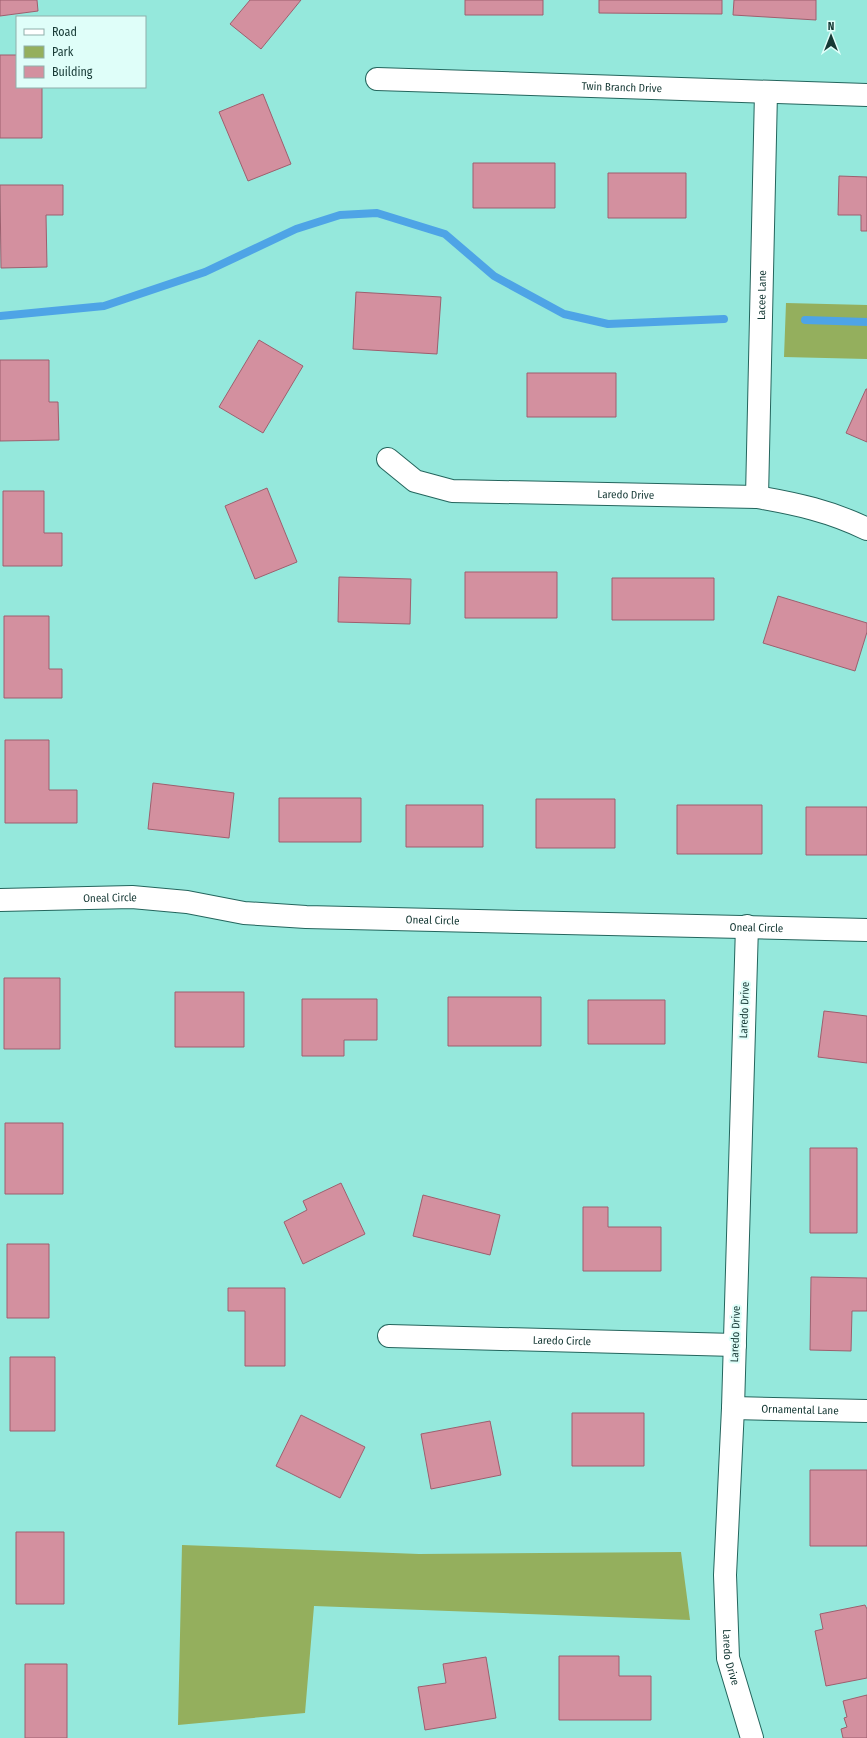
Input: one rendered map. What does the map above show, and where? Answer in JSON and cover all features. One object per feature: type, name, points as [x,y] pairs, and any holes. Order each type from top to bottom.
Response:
[{"type":"street","name":"Twin Branch Drive","points":[[377,79],[867,94]]},
{"type":"street","name":"Lacee Lane","points":[[757,497],[766,92]]},
{"type":"street","name":"Laredo Drive","points":[[388,459],[415,481],[452,491],[757,497],[805,505],[843,518],[867,529]]},
{"type":"street","name":"Oneal Circle","points":[[0,900],[132,897],[187,902],[244,913],[306,917],[747,926],[867,930]]},
{"type":"street","name":"Laredo Drive","points":[[747,926],[733,1408],[725,1575],[728,1658],[752,1738]]},
{"type":"street","name":"Laredo Circle","points":[[390,1336],[735,1345]]},
{"type":"street","name":"Ornamental Lane","points":[[733,1408],[867,1411]]},
{"type":"green space","points":[[786,303],[867,305],[867,359],[784,357]]},
{"type":"green space","points":[[182,1545],[419,1554],[681,1552],[690,1620],[314,1606],[305,1713],[178,1725]]},
{"type":"building","points":[[0,0],[37,0],[38,11],[0,16]]},
{"type":"building","points":[[250,0],[301,0],[261,49],[230,24]]},
{"type":"building","points":[[465,0],[543,0],[543,15],[465,15]]},
{"type":"building","points":[[599,0],[722,0],[722,14],[599,13]]},
{"type":"building","points":[[734,0],[816,0],[816,20],[733,15]]},
{"type":"building","points":[[0,55],[16,55],[16,88],[42,88],[42,138],[0,138]]},
{"type":"building","points":[[263,94],[291,164],[248,181],[219,112]]},
{"type":"building","points":[[473,163],[555,163],[555,208],[473,208]]},
{"type":"building","points":[[608,173],[686,173],[686,218],[608,218]]},
{"type":"building","points":[[839,176],[867,177],[867,231],[861,231],[861,215],[838,215]]},
{"type":"building","points":[[0,185],[63,185],[63,215],[46,215],[47,267],[1,268]]},
{"type":"building","points":[[356,292],[441,297],[437,354],[353,349]]},
{"type":"building","points":[[259,340],[303,366],[263,433],[219,407]]},
{"type":"building","points":[[0,360],[49,360],[49,402],[58,402],[59,440],[0,441]]},
{"type":"building","points":[[527,373],[616,373],[616,417],[527,417]]},
{"type":"building","points":[[867,389],[867,442],[846,433]]},
{"type":"building","points":[[267,488],[297,562],[255,579],[225,506]]},
{"type":"building","points":[[3,491],[44,491],[44,533],[62,533],[62,566],[3,566]]},
{"type":"building","points":[[465,572],[557,572],[557,618],[465,618]]},
{"type":"building","points":[[339,577],[411,579],[410,624],[338,622]]},
{"type":"building","points":[[612,578],[714,578],[714,620],[612,620]]},
{"type":"building","points":[[778,596],[867,623],[867,632],[855,671],[763,643]]},
{"type":"building","points":[[4,616],[49,616],[49,669],[62,669],[62,698],[4,698]]},
{"type":"building","points":[[5,740],[49,740],[49,790],[77,790],[77,823],[5,823]]},
{"type":"building","points":[[153,783],[234,793],[229,838],[148,829]]},
{"type":"building","points":[[279,798],[361,798],[361,842],[279,842]]},
{"type":"building","points":[[536,799],[615,799],[615,848],[536,848]]},
{"type":"building","points":[[406,805],[483,805],[483,847],[406,847]]},
{"type":"building","points":[[677,805],[762,805],[762,854],[677,854]]},
{"type":"building","points":[[806,807],[867,807],[867,855],[806,855]]},
{"type":"building","points":[[4,978],[60,978],[60,1049],[4,1049]]},
{"type":"building","points":[[175,992],[244,992],[244,1047],[175,1047]]},
{"type":"building","points":[[448,997],[541,997],[541,1046],[448,1046]]},
{"type":"building","points":[[302,999],[377,999],[377,1040],[344,1040],[344,1056],[302,1056]]},
{"type":"building","points":[[588,1000],[665,1000],[665,1044],[588,1044]]},
{"type":"building","points":[[824,1011],[867,1016],[867,1063],[818,1057]]},
{"type":"building","points":[[5,1123],[63,1123],[63,1194],[5,1194]]},
{"type":"building","points":[[810,1148],[857,1148],[857,1233],[810,1233]]},
{"type":"building","points":[[341,1183],[365,1234],[303,1264],[284,1222],[307,1210],[303,1201]]},
{"type":"building","points":[[423,1195],[500,1215],[490,1255],[413,1236]]},
{"type":"building","points":[[583,1207],[608,1207],[608,1227],[661,1227],[661,1271],[583,1271]]},
{"type":"building","points":[[7,1244],[49,1244],[49,1318],[7,1318]]},
{"type":"building","points":[[811,1277],[867,1278],[867,1311],[852,1311],[851,1351],[810,1350]]},
{"type":"building","points":[[228,1288],[285,1288],[285,1366],[245,1366],[245,1311],[228,1311]]},
{"type":"building","points":[[10,1357],[55,1357],[55,1431],[10,1431]]},
{"type":"building","points":[[572,1413],[644,1413],[644,1466],[572,1466]]},
{"type":"building","points":[[301,1415],[365,1447],[340,1498],[276,1466]]},
{"type":"building","points":[[490,1421],[501,1475],[431,1489],[421,1434]]},
{"type":"building","points":[[810,1470],[867,1470],[867,1546],[810,1546]]},
{"type":"building","points":[[16,1532],[64,1532],[64,1604],[16,1604]]},
{"type":"building","points":[[865,1605],[867,1609],[867,1678],[826,1686],[815,1631],[823,1629],[820,1614]]},
{"type":"building","points":[[559,1656],[619,1656],[619,1676],[651,1676],[651,1720],[559,1720]]},
{"type":"building","points":[[486,1657],[496,1718],[425,1730],[418,1687],[446,1683],[443,1664]]},
{"type":"building","points":[[25,1664],[67,1664],[67,1738],[25,1738]]},
{"type":"building","points":[[867,1695],[867,1738],[843,1738],[841,1729],[847,1727],[844,1718],[847,1717],[843,1701]]},
{"type":"waterway","points":[[0,316],[104,306],[205,272],[296,229],[340,215],[377,213],[445,234],[494,276],[564,314],[608,324],[724,319]]},
{"type":"waterway","points":[[805,320],[867,322]]}]
